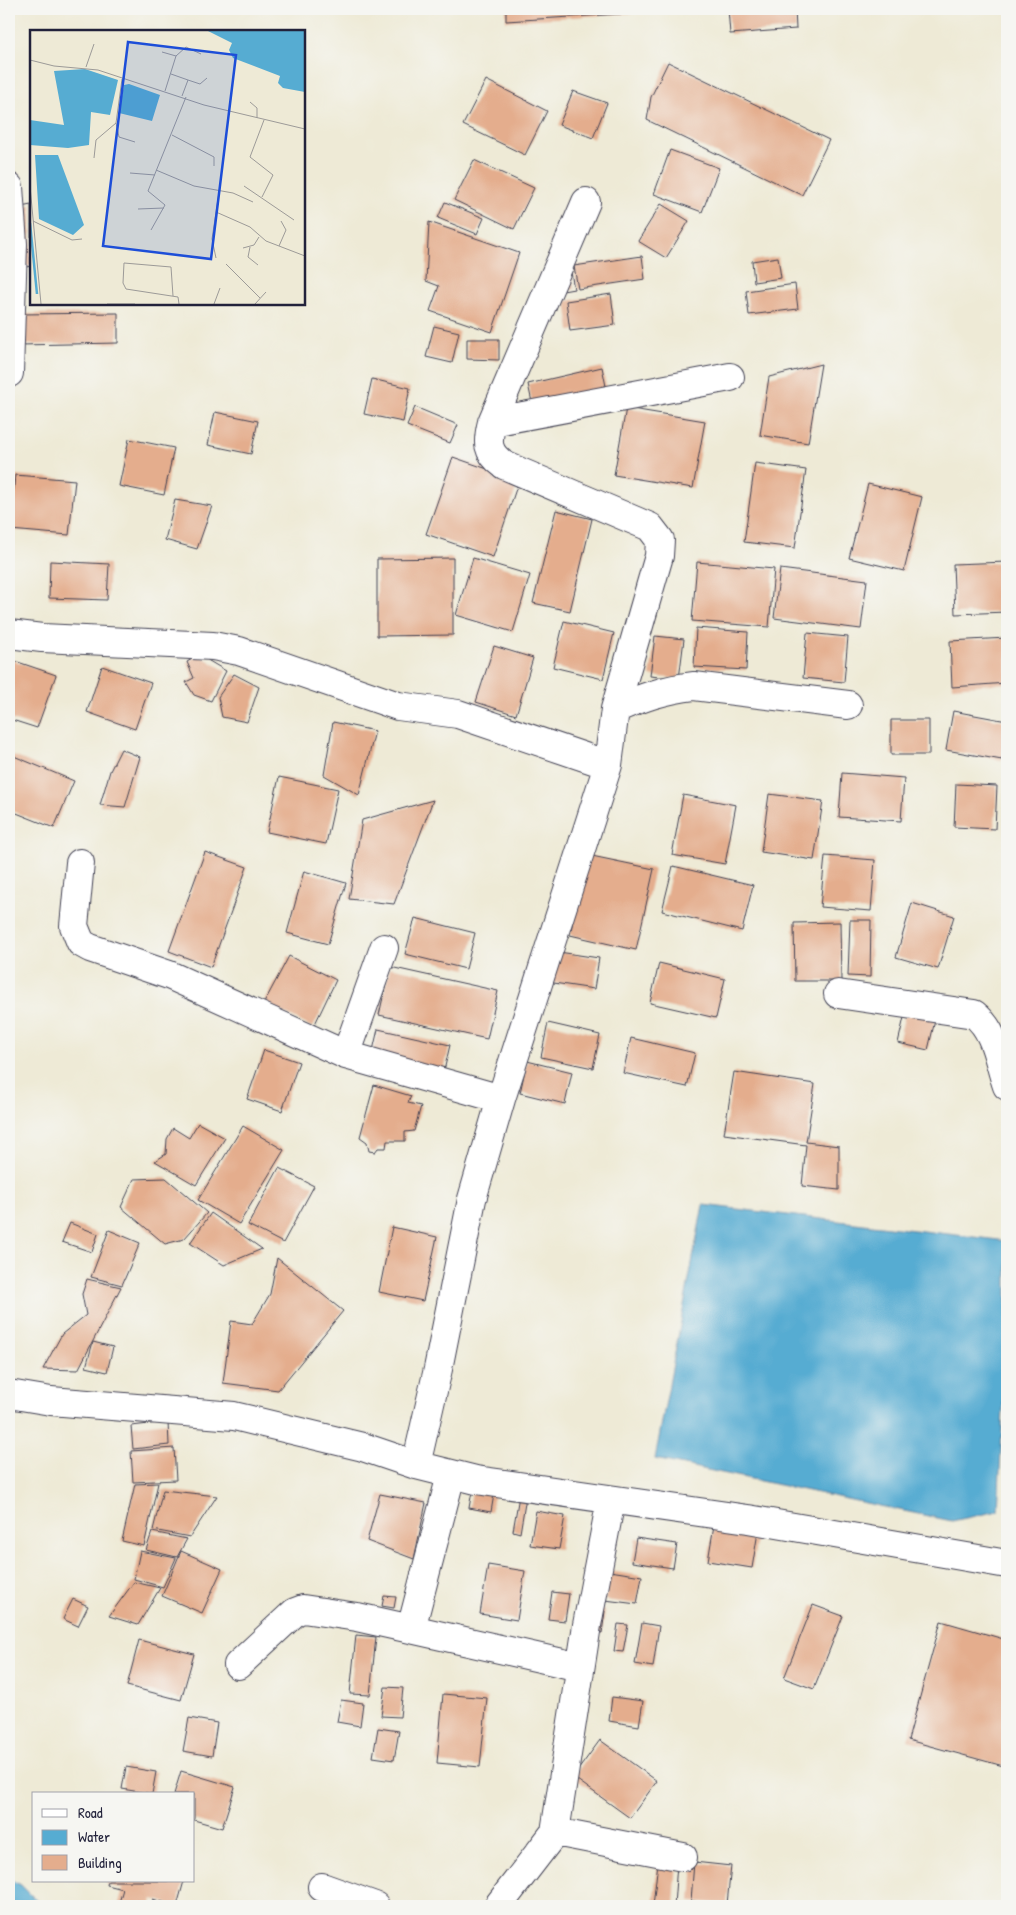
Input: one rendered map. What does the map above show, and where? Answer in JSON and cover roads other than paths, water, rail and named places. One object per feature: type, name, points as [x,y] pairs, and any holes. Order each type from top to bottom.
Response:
[{"type":"street","points":[[9,187],[13,254],[9,372]]},
{"type":"street","points":[[416,1465],[438,1368],[472,1199],[500,1099],[608,765],[615,709],[660,556],[660,540],[650,527],[498,460],[493,456],[489,446],[492,422],[586,202]]},
{"type":"street","points":[[492,422],[730,377]]},
{"type":"street","points":[[9,634],[42,638],[213,646],[239,652],[398,706],[458,714],[608,765]]},
{"type":"street","points":[[615,709],[652,694],[673,688],[694,686],[848,705]]},
{"type":"street","points":[[80,863],[74,926],[81,942],[90,948],[169,975],[346,1054],[500,1099]]},
{"type":"street","points":[[346,1054],[384,948]]},
{"type":"street","points":[[838,994],[974,1014],[986,1023],[1007,1086]]},
{"type":"street","points":[[9,1394],[51,1401],[161,1408],[234,1416],[363,1447],[451,1475],[525,1488],[748,1519],[1007,1564]]},
{"type":"street","points":[[411,1629],[451,1475]]},
{"type":"street","points":[[498,1906],[555,1832],[580,1667],[611,1500]]},
{"type":"street","points":[[238,1665],[295,1612],[303,1610],[357,1616],[580,1667]]},
{"type":"street","points":[[555,1832],[683,1857]]},
{"type":"street","points":[[322,1887],[374,1906]]},
{"type":"water","points":[[703,1205],[1007,1241],[1007,1327],[998,1511],[952,1521],[655,1459]]},
{"type":"water","points":[[9,1879],[21,1885],[42,1906],[9,1906]]}]
